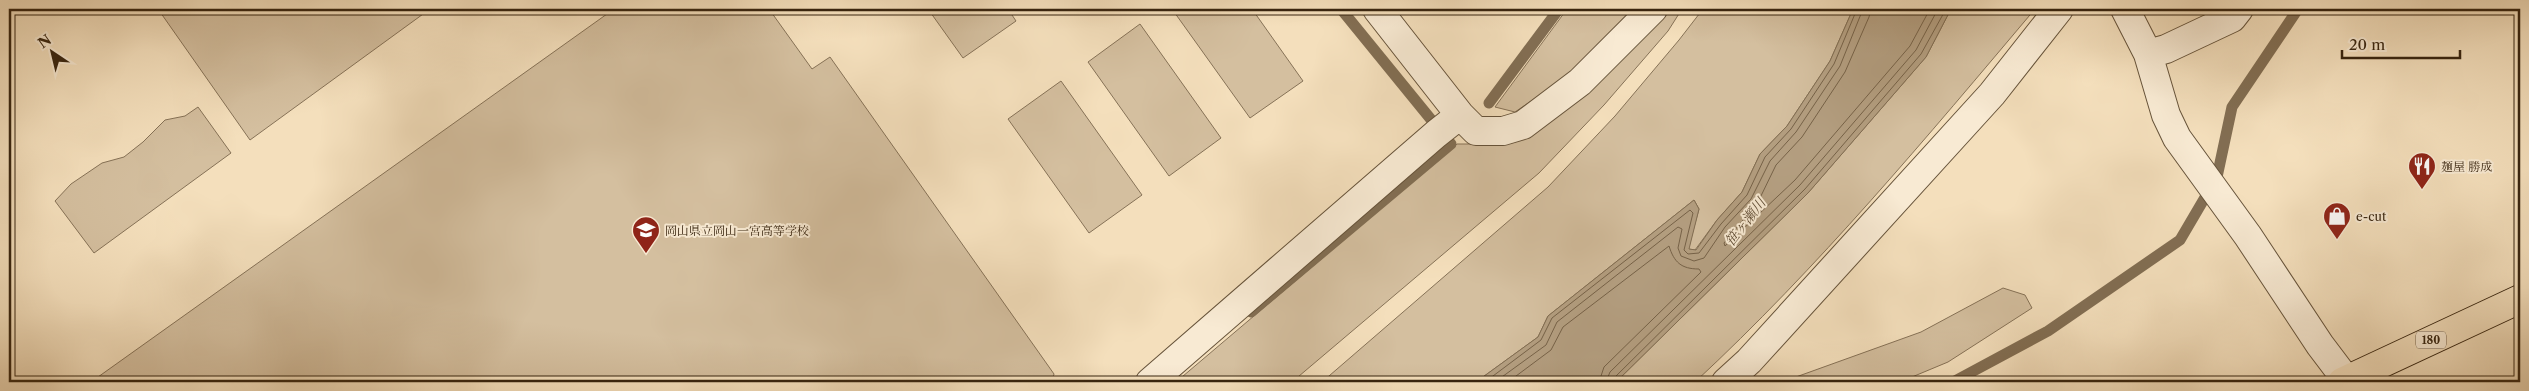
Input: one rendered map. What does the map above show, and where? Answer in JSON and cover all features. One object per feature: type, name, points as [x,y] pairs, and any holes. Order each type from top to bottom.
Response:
[{"type":"highway","name":"180","points":[[2346,381],[2520,299]]},
{"type":"street","points":[[1385,12],[1448,125],[1476,131],[1503,131],[1523,125],[1580,82],[1654,9]]},
{"type":"street","points":[[1726,382],[1749,361],[1874,226],[1992,94],[2059,9]]},
{"type":"street","points":[[2125,9],[2148,54],[2166,115],[2177,138],[2225,203],[2346,381]]},
{"type":"street","points":[[2148,54],[2166,49],[2232,18],[2239,9]]},
{"type":"street","points":[[1150,382],[1448,125]]},
{"type":"shaded area","points":[[158,9],[430,9],[250,140]]},
{"type":"shaded area","points":[[614,9],[769,9],[812,69],[830,57],[1054,374],[1052,382],[91,382]]},
{"type":"shaded area","points":[[928,9],[1008,9],[1016,21],[963,58]]},
{"type":"shaded area","points":[[1172,9],[1252,9],[1303,81],[1250,118]]},
{"type":"shaded area","points":[[1567,9],[1637,9],[1575,71],[1515,112],[1495,107]]},
{"type":"shaded area","points":[[1668,9],[1682,9],[1668,31],[1604,105],[1539,173],[1292,382],[1176,382],[1457,144],[1500,144],[1656,21]]},
{"type":"shaded area","points":[[1703,9],[1853,9],[1830,61],[1787,126],[1760,154],[1742,192],[1717,220],[1695,250],[1688,249],[1699,209],[1694,200],[1548,316],[1538,337],[1476,382],[1322,382],[1548,187],[1615,116]]},
{"type":"shaded area","points":[[1951,9],[2035,9],[1871,201],[1785,294],[1695,382],[1616,382],[1808,193],[1926,57]]},
{"type":"shaded area","points":[[1140,24],[1221,138],[1169,176],[1088,62]]},
{"type":"shaded area","points":[[1061,81],[1142,195],[1089,233],[1008,119]]},
{"type":"shaded area","points":[[198,107],[231,153],[94,253],[55,201],[71,184],[102,163],[124,157],[143,142],[165,120],[185,116]]},
{"type":"shaded area","points":[[2003,288],[2025,295],[2032,308],[1948,362],[1900,382],[1782,382],[1921,332]]},
{"type":"water","name":"笹ヶ瀬川","points":[[1853,9],[1951,9],[1926,57],[1808,193],[1616,382],[1476,382],[1538,337],[1548,316],[1694,200],[1699,209],[1689,249],[1696,250],[1717,220],[1742,192],[1760,154],[1787,126],[1830,61]]},
{"type":"waterway","points":[[1251,312],[1451,144],[1341,9]]},
{"type":"waterway","points":[[1489,103],[1559,9]]},
{"type":"waterway","points":[[1953,382],[2048,331],[2180,240],[2217,177],[2232,107],[2298,9]]},
{"type":"place","name":"麺屋 勝成","points":[[2422,190]]},
{"type":"place","name":"e-cut","points":[[2337,240]]},
{"type":"place","name":"岡山県立岡山一宮高等学校","points":[[646,254]]}]
